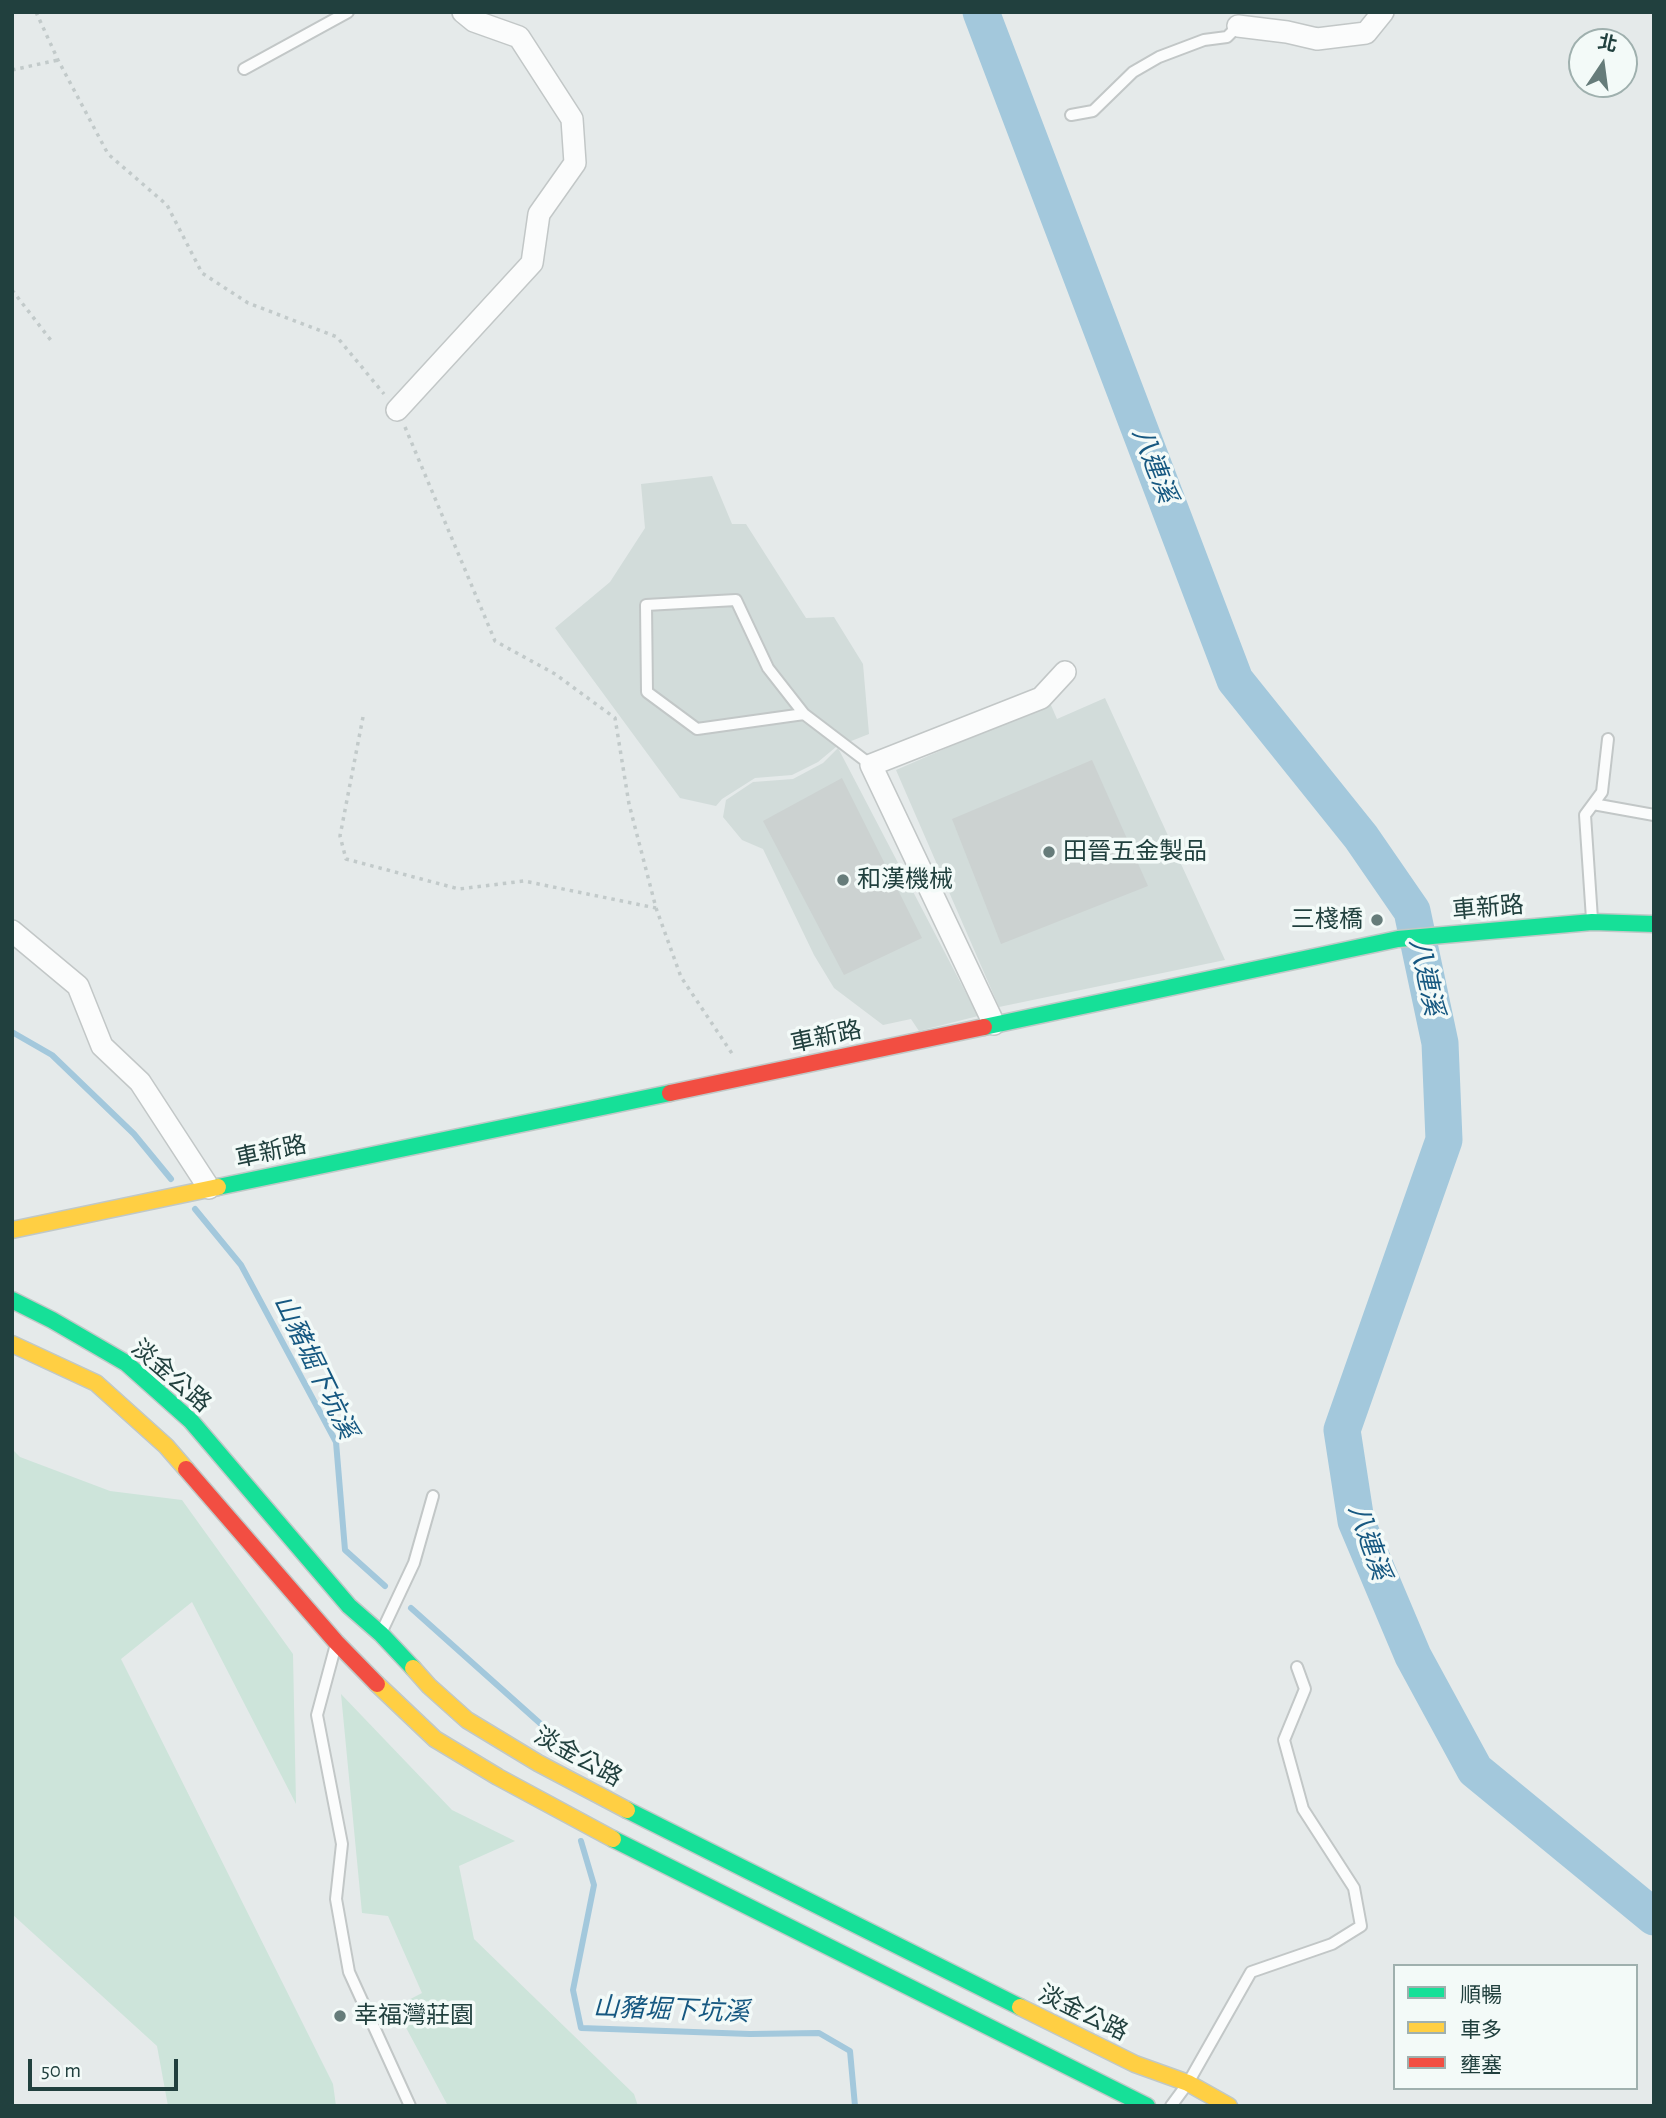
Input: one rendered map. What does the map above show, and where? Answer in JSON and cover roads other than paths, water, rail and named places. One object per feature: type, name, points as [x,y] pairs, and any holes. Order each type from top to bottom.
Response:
[{"type":"main road","name":"車新路","points":[[12,1230],[1398,939],[1592,922],[1654,924]]},
{"type":"main road","name":"淡金公路","points":[[12,1300],[126,1363],[191,1421],[349,1606],[467,1720],[538,1763],[1127,2084],[1147,2106]]},
{"type":"main road","name":"淡金公路","points":[[12,1344],[96,1383],[166,1446],[336,1642],[390,1698],[435,1739],[498,1777],[607,1836],[1127,2084],[1188,2083],[1229,2106]]},
{"type":"street","points":[[397,410],[532,263],[539,214],[575,163],[572,119],[519,37],[474,21],[463,12]]},
{"type":"street","points":[[1238,26],[1317,39],[1366,33],[1383,12]]},
{"type":"street","points":[[994,1024],[871,765],[1041,698],[1065,672]]},
{"type":"street","points":[[12,931],[78,986],[102,1046],[140,1082],[209,1188]]},
{"type":"lane","points":[[244,69],[348,12]]},
{"type":"lane","points":[[1071,115],[1094,111],[1133,72],[1159,57],[1204,40],[1227,37],[1238,26]]},
{"type":"lane","points":[[804,714],[697,729],[648,692],[646,605],[736,600],[768,668],[804,714],[871,765]]},
{"type":"lane","points":[[1592,922],[1584,815],[1602,792],[1608,739]]},
{"type":"lane","points":[[1593,804],[1654,815]]},
{"type":"lane","points":[[381,1634],[414,1563],[433,1496]]},
{"type":"lane","points":[[336,1642],[317,1716],[342,1844],[336,1899],[349,1972],[411,2106]]},
{"type":"lane","points":[[1171,2106],[1188,2083],[1251,1972],[1332,1944],[1361,1926],[1354,1888],[1303,1808],[1284,1740],[1306,1689],[1297,1668]]},
{"type":"waterway","name":"八連溪","points":[[981,12],[1235,680],[1361,837],[1412,911],[1440,1043],[1444,1140],[1342,1430],[1356,1521],[1413,1656],[1475,1770],[1654,1917]]},
{"type":"waterway","name":"山豬堀下坑溪","points":[[12,1032],[52,1055],[134,1134],[171,1179]]},
{"type":"waterway","name":"山豬堀下坑溪","points":[[195,1209],[241,1265],[336,1442],[345,1550],[385,1586]]},
{"type":"waterway","name":"山豬堀下坑溪","points":[[411,1608],[552,1734],[558,1755]]},
{"type":"waterway","name":"山豬堀下坑溪","points":[[581,1841],[594,1885],[573,1990],[581,2028],[750,2034],[819,2033],[850,2051],[855,2106]]},
{"type":"place","name":"田晉五金製品","points":[[1049,852]]},
{"type":"place","name":"和漢機械","points":[[843,880]]},
{"type":"place","name":"三棧橋","points":[[1377,920]]},
{"type":"place","name":"幸福灣莊園","points":[[340,2016]]}]
